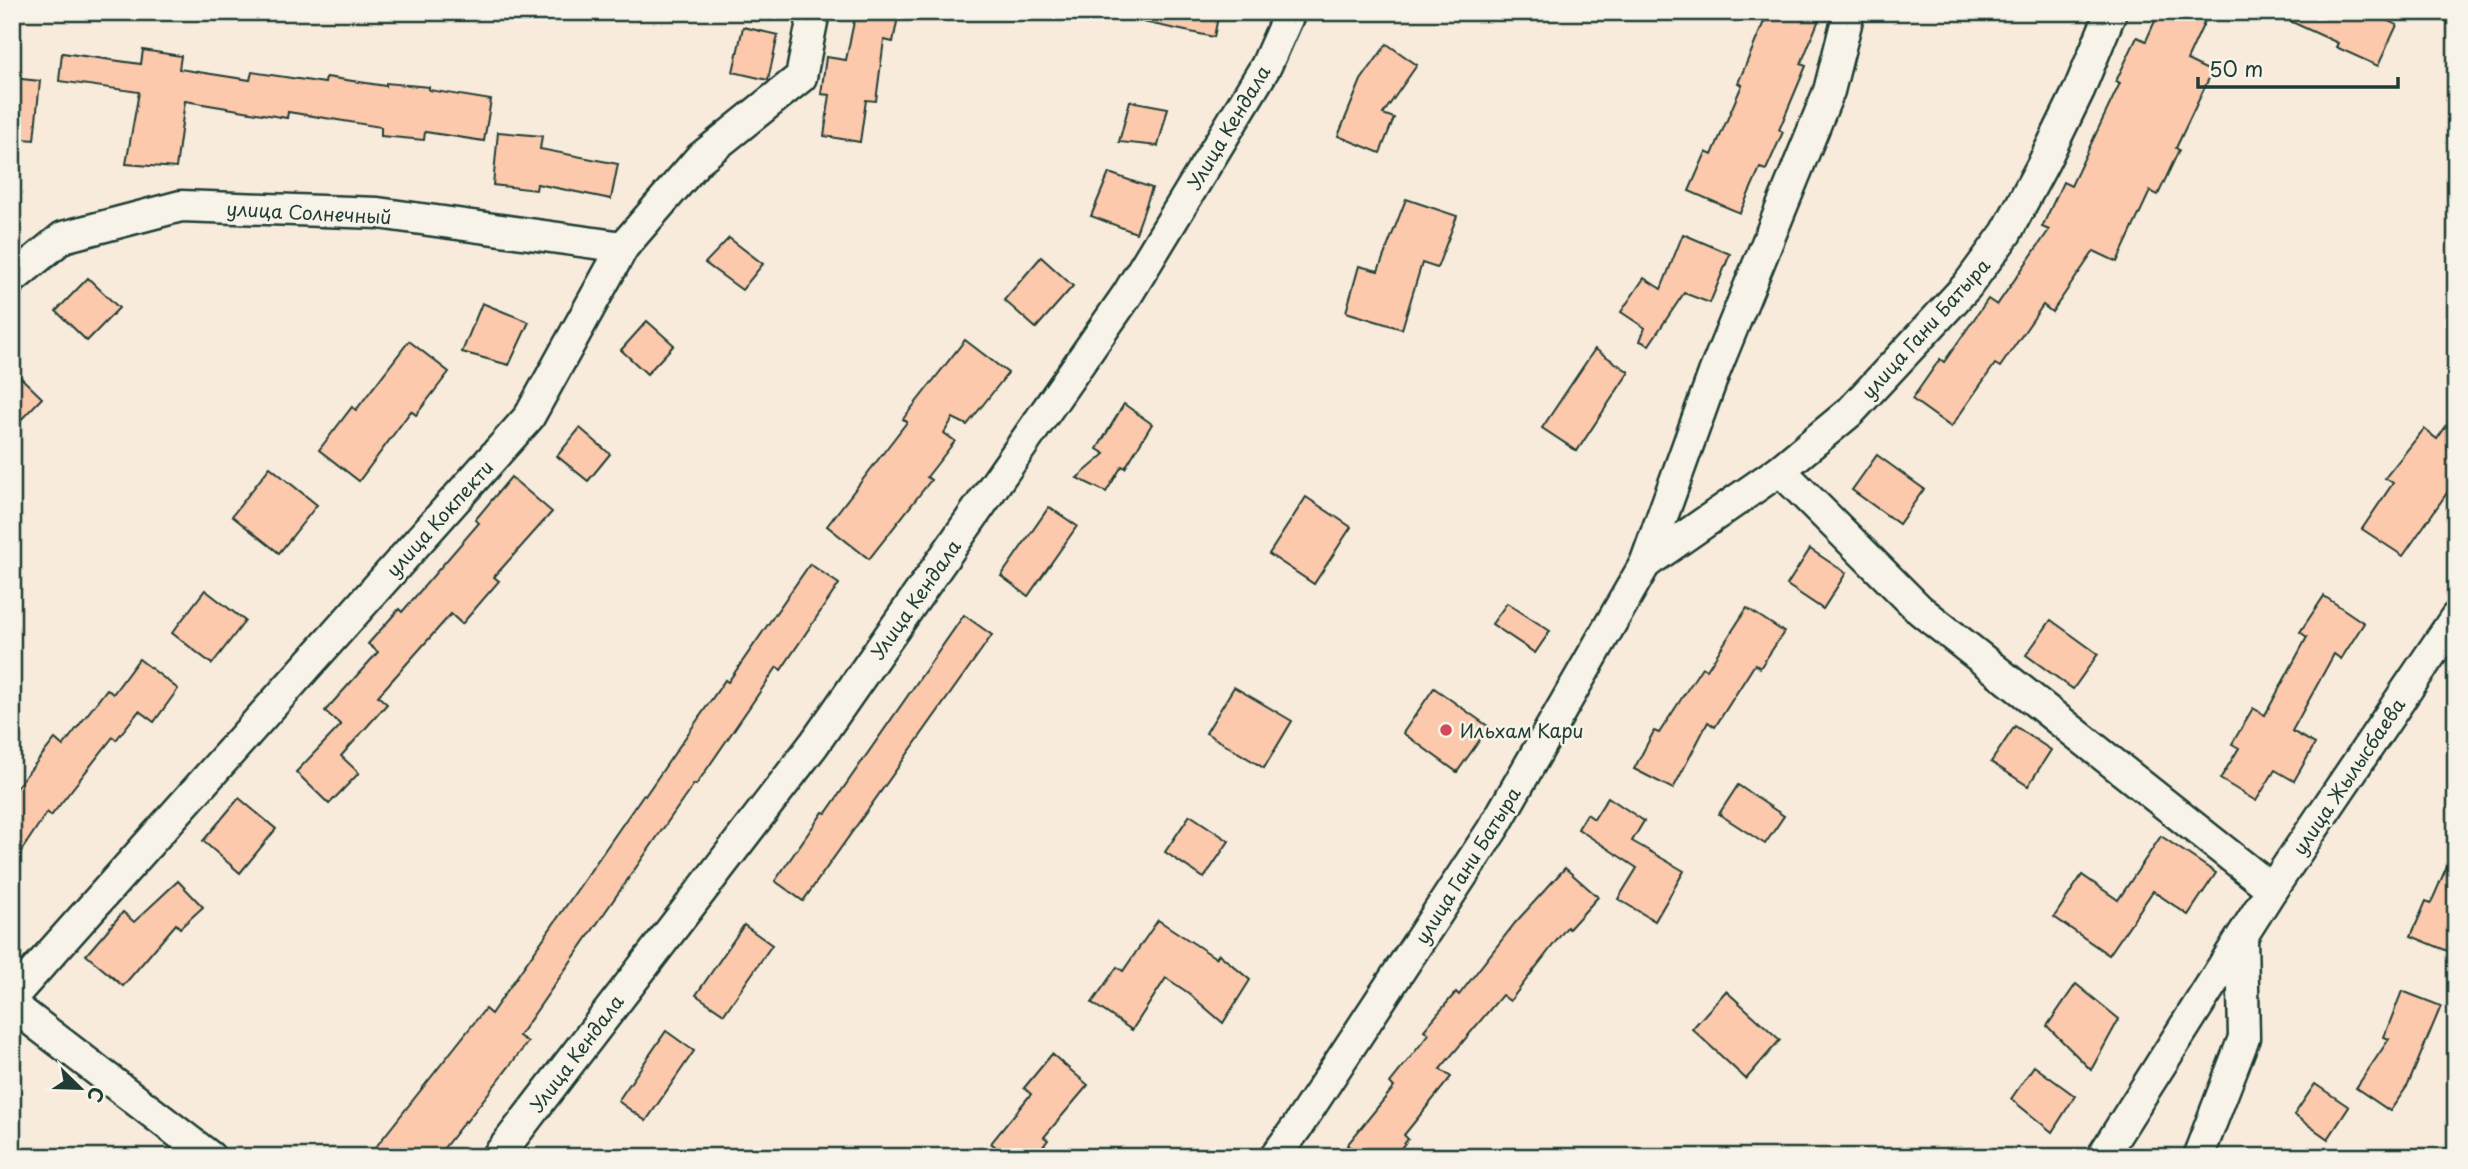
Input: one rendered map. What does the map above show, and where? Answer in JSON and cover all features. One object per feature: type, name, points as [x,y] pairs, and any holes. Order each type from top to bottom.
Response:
[{"type":"street","name":"улица Кокпекти","points":[[12,998],[529,418],[623,247],[699,159],[801,77],[814,12]]},
{"type":"street","name":"Улица Кендала","points":[[497,1157],[814,744],[1127,295],[1266,65],[1290,12]]},
{"type":"street","name":"улица Гани Батыра","points":[[1275,1157],[1494,827],[1645,564],[1714,373],[1829,91],[1849,12]]},
{"type":"street","name":"улица Гани Батыра","points":[[1645,564],[1780,470],[1850,412],[1967,286],[2006,233],[2043,164],[2079,90],[2111,12]]},
{"type":"street","name":"улица Солнечный","points":[[15,273],[63,237],[181,206],[378,213],[623,247]]},
{"type":"street","points":[[1780,470],[1920,610],[2272,889]]},
{"type":"street","name":"улица Жылысбаева","points":[[2102,1157],[2272,889],[2456,617]]},
{"type":"street","points":[[2197,1157],[2244,1038],[2242,937]]},
{"type":"street","points":[[12,1005],[210,1157]]},
{"type":"building","points":[[856,12],[899,12],[893,42],[884,40],[876,101],[866,100],[860,142],[824,136],[830,95],[821,94],[826,57],[846,60]]},
{"type":"building","points":[[1144,12],[1219,12],[1214,37],[1143,22]]},
{"type":"building","points":[[1768,12],[1822,12],[1801,64],[1806,66],[1779,130],[1783,132],[1766,170],[1760,168],[1740,213],[1689,191],[1706,152],[1712,155],[1742,85],[1738,83]]},
{"type":"building","points":[[2159,12],[2209,12],[2187,60],[2212,72],[2176,148],[2179,150],[2158,195],[2150,191],[2117,262],[2094,251],[2052,312],[2043,305],[2000,367],[1995,364],[1951,427],[1912,399],[1940,359],[1944,362],[1988,299],[1997,305],[2049,230],[2042,227],[2063,182],[2071,186],[2120,83],[2116,81],[2137,37],[2146,41]]},
{"type":"building","points":[[2270,12],[2370,12],[2397,25],[2378,66],[2336,47],[2338,43]]},
{"type":"building","points":[[743,27],[778,35],[768,80],[733,72]]},
{"type":"building","points":[[1387,44],[1417,65],[1383,114],[1394,118],[1380,153],[1338,136],[1361,80]]},
{"type":"building","points":[[143,50],[181,56],[179,69],[250,80],[252,72],[325,83],[326,77],[386,86],[386,83],[429,87],[429,90],[491,100],[484,141],[425,132],[424,140],[381,136],[381,127],[288,112],[287,118],[185,101],[176,168],[126,164],[139,92],[59,81],[62,53],[141,64]]},
{"type":"building","points":[[12,78],[40,81],[34,140],[12,138]]},
{"type":"building","points":[[1130,101],[1168,108],[1158,146],[1119,142]]},
{"type":"building","points":[[498,132],[542,136],[540,149],[618,164],[611,199],[537,184],[536,190],[493,185]]},
{"type":"building","points":[[1109,173],[1152,188],[1136,233],[1091,216]]},
{"type":"building","points":[[1406,199],[1457,216],[1437,268],[1422,263],[1402,329],[1346,312],[1359,266],[1378,271]]},
{"type":"building","points":[[1683,234],[1730,254],[1710,303],[1684,293],[1649,345],[1640,341],[1645,328],[1621,312],[1644,278],[1661,289]]},
{"type":"building","points":[[729,238],[763,264],[742,290],[705,263]]},
{"type":"building","points":[[1041,257],[1073,286],[1036,328],[1004,300]]},
{"type":"building","points":[[88,278],[119,308],[87,341],[56,311]]},
{"type":"building","points":[[482,303],[529,322],[509,365],[462,352]]},
{"type":"building","points":[[647,321],[674,345],[647,374],[621,350]]},
{"type":"building","points":[[965,340],[1008,373],[967,425],[953,418],[944,433],[955,441],[927,477],[931,480],[869,559],[827,526],[907,422],[903,419]]},
{"type":"building","points":[[409,341],[449,372],[416,415],[411,411],[359,481],[319,450],[352,407],[356,410]]},
{"type":"building","points":[[1595,349],[1629,372],[1577,451],[1542,428]]},
{"type":"building","points":[[12,369],[42,398],[12,429]]},
{"type":"building","points":[[1124,404],[1152,424],[1125,468],[1122,466],[1106,492],[1077,478],[1105,454],[1097,449]]},
{"type":"building","points":[[2456,412],[2456,480],[2403,556],[2362,529],[2393,483],[2385,478],[2424,429],[2437,439]]},
{"type":"building","points":[[580,428],[610,454],[588,481],[557,456]]},
{"type":"building","points":[[1877,455],[1924,489],[1899,524],[1852,490]]},
{"type":"building","points":[[270,467],[317,505],[279,553],[232,516]]},
{"type":"building","points":[[511,477],[552,512],[494,577],[499,581],[462,624],[451,614],[378,696],[387,704],[341,756],[359,773],[329,804],[296,772],[341,725],[325,711],[378,652],[368,644],[399,609],[402,612],[479,523],[475,520]]},
{"type":"building","points":[[1306,497],[1351,527],[1314,584],[1269,554]]},
{"type":"building","points":[[1049,507],[1077,526],[1028,596],[1001,576]]},
{"type":"building","points":[[1810,549],[1846,573],[1823,609],[1787,585]]},
{"type":"building","points":[[810,564],[839,584],[781,670],[777,667],[696,785],[694,784],[519,1036],[528,1042],[437,1157],[368,1157],[485,1009],[491,1014],[643,795],[645,796],[725,680],[728,682]]},
{"type":"building","points":[[205,590],[245,621],[212,664],[172,633]]},
{"type":"building","points":[[2324,596],[2364,623],[2341,659],[2334,654],[2292,731],[2315,744],[2294,781],[2275,770],[2256,801],[2220,779],[2239,748],[2232,744],[2253,708],[2265,715],[2307,637],[2300,632]]},
{"type":"building","points":[[1507,603],[1550,631],[1535,653],[1492,624]]},
{"type":"building","points":[[1747,608],[1784,632],[1760,668],[1755,664],[1715,727],[1708,722],[1673,789],[1634,769],[1654,731],[1659,733],[1702,667],[1707,670]]},
{"type":"building","points":[[964,615],[992,635],[803,901],[775,881],[823,812],[826,813]]},
{"type":"building","points":[[2051,620],[2098,654],[2073,689],[2026,655]]},
{"type":"building","points":[[139,659],[178,689],[154,722],[139,711],[116,740],[113,737],[51,816],[47,812],[12,865],[12,793],[55,739],[63,746],[107,689],[113,694]]},
{"type":"building","points":[[1234,687],[1292,721],[1264,768],[1206,733]]},
{"type":"building","name":"Ильхам Кари","points":[[1434,688],[1489,727],[1457,772],[1403,733]]},
{"type":"building","points":[[2015,726],[2051,750],[2028,786],[1991,762]]},
{"type":"building","points":[[1738,785],[1784,816],[1765,844],[1719,814]]},
{"type":"building","points":[[1608,797],[1644,821],[1632,841],[1684,871],[1655,921],[1618,899],[1637,868],[1578,829],[1587,814],[1594,819]]},
{"type":"building","points":[[239,798],[276,829],[240,873],[203,841]]},
{"type":"building","points":[[1190,815],[1229,841],[1204,878],[1165,852]]},
{"type":"building","points":[[2161,836],[2216,873],[2188,915],[2153,891],[2109,955],[2054,917],[2082,875],[2118,900]]},
{"type":"building","points":[[2456,845],[2456,938],[2450,952],[2411,936],[2426,901],[2431,903]]},
{"type":"building","points":[[1565,868],[1598,897],[1569,929],[1567,927],[1510,1001],[1502,995],[1440,1069],[1451,1077],[1404,1135],[1408,1139],[1394,1157],[1362,1157],[1347,1145],[1394,1087],[1390,1083],[1429,1034],[1424,1030],[1456,992],[1459,995],[1515,923]]},
{"type":"building","points":[[178,881],[203,907],[180,928],[176,924],[123,986],[86,955],[123,912],[134,922]]},
{"type":"building","points":[[1158,920],[1216,958],[1219,954],[1250,980],[1223,1023],[1166,978],[1132,1030],[1092,1003],[1117,967],[1123,971]]},
{"type":"building","points":[[744,925],[772,945],[724,1014],[696,995]]},
{"type":"building","points":[[2076,984],[2119,1019],[2091,1070],[2047,1026]]},
{"type":"building","points":[[1726,991],[1780,1040],[1746,1079],[1692,1029]]},
{"type":"building","points":[[2402,991],[2441,1006],[2408,1085],[2390,1111],[2356,1088],[2389,1039],[2384,1037]]},
{"type":"building","points":[[666,1031],[694,1051],[646,1121],[618,1101]]},
{"type":"building","points":[[1052,1054],[1088,1085],[1044,1137],[1048,1140],[1035,1157],[1008,1157],[991,1143],[1031,1094],[1024,1088]]},
{"type":"building","points":[[2034,1066],[2075,1096],[2052,1132],[2011,1099]]},
{"type":"building","points":[[2315,1084],[2349,1107],[2328,1139],[2294,1115]]},
{"type":"place","name":"Ильхам Кари","points":[[1446,730]]}]
